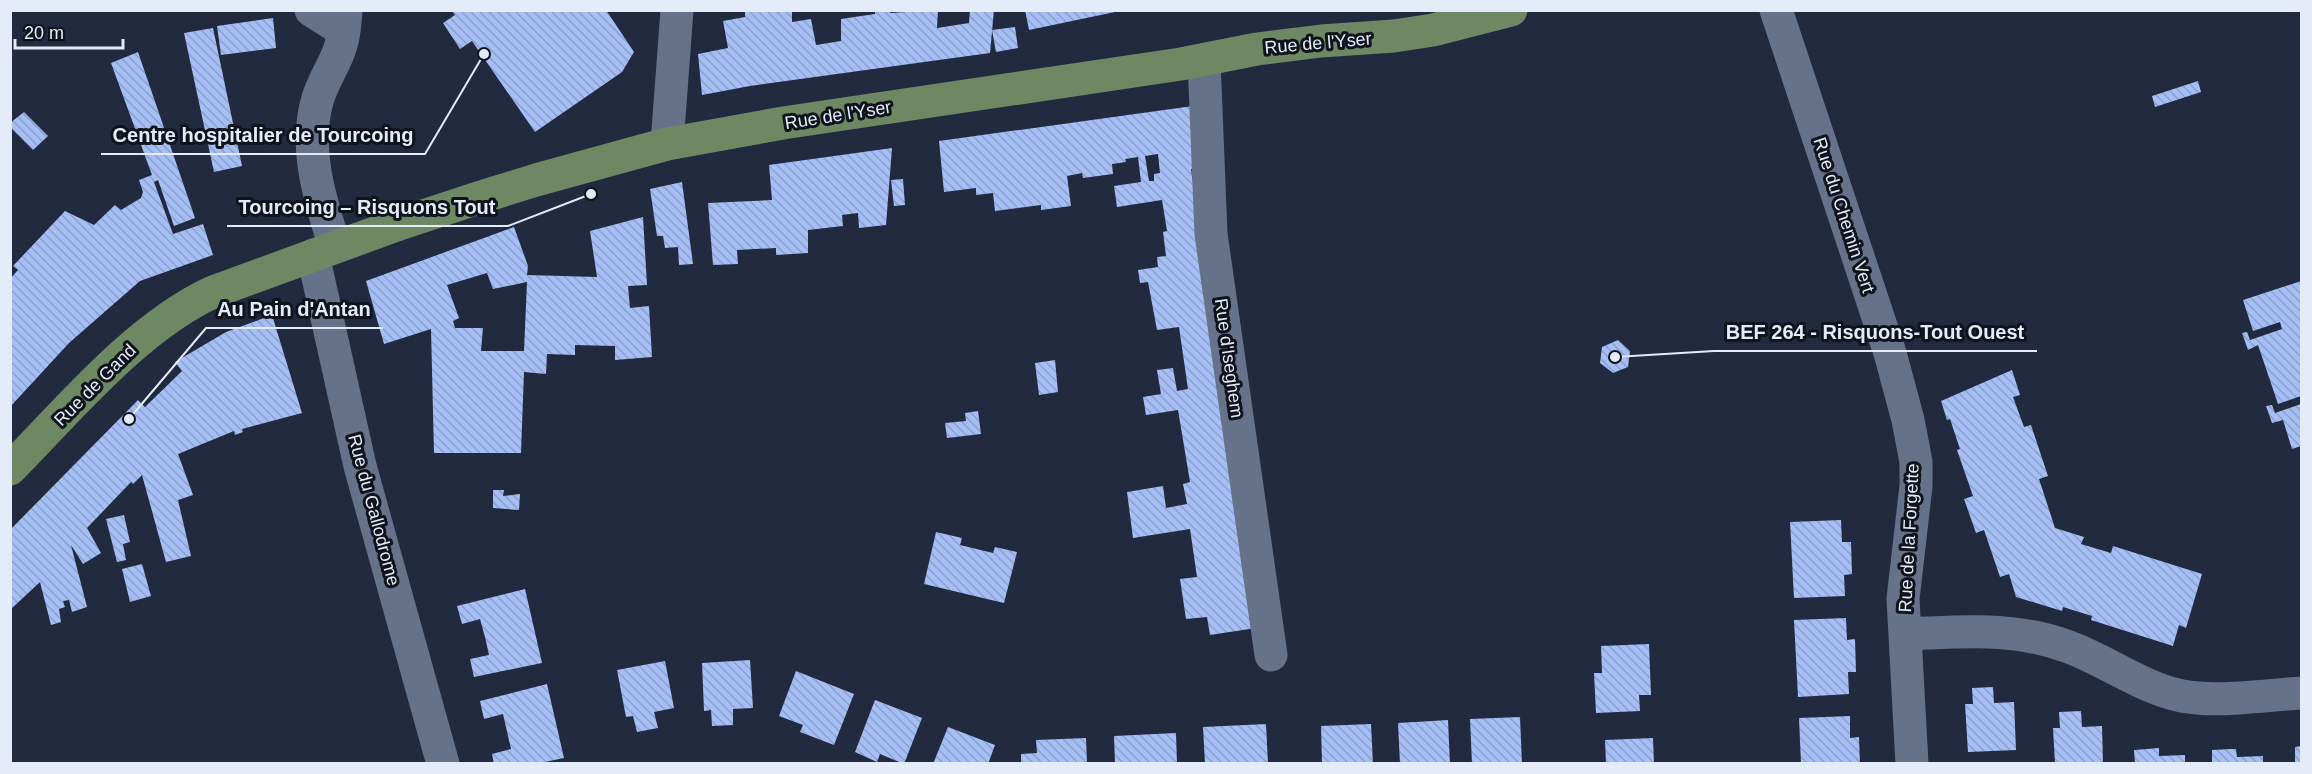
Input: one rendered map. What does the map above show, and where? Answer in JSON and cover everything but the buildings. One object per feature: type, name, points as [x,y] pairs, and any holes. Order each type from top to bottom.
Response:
[{"type":"main road","name":"Rue de l'Yser","points":[[186,307],[213,292],[324,251],[536,180],[667,144],[783,123],[1204,60],[1268,47],[1394,36],[1433,30],[1511,10]]},
{"type":"main road","name":"Rue de Gand","points":[[10,469],[137,343],[186,307]]},
{"type":"street","points":[[311,10],[345,21]]},
{"type":"street","points":[[667,144],[677,10]]},
{"type":"street","name":"Rue du Chemin Vert","points":[[1776,10],[1890,353],[1908,420]]},
{"type":"street","name":"Rue du Gallodrome","points":[[345,21],[340,50],[319,94],[315,108],[313,144],[324,251],[360,466],[443,764]]},
{"type":"street","name":"Rue d'Iseghem","points":[[1204,60],[1211,234],[1271,655]]},
{"type":"street","name":"Rue de la Forgette","points":[[1908,420],[1916,462],[1916,486],[1904,581],[1912,764]]},
{"type":"street","points":[[1905,634],[2001,631],[2022,634],[2070,647],[2165,692],[2184,696],[2203,698],[2301,693]]},
{"type":"place","name":"Centre hospitalier de Tourcoing","points":[[484,54]]},
{"type":"place","name":"Tourcoing – Risquons Tout","points":[[591,194]]},
{"type":"place","name":"BEF 264 - Risquons-Tout Ouest","points":[[1615,357]]},
{"type":"place","name":"Au Pain d'Antan","points":[[129,419]]}]
